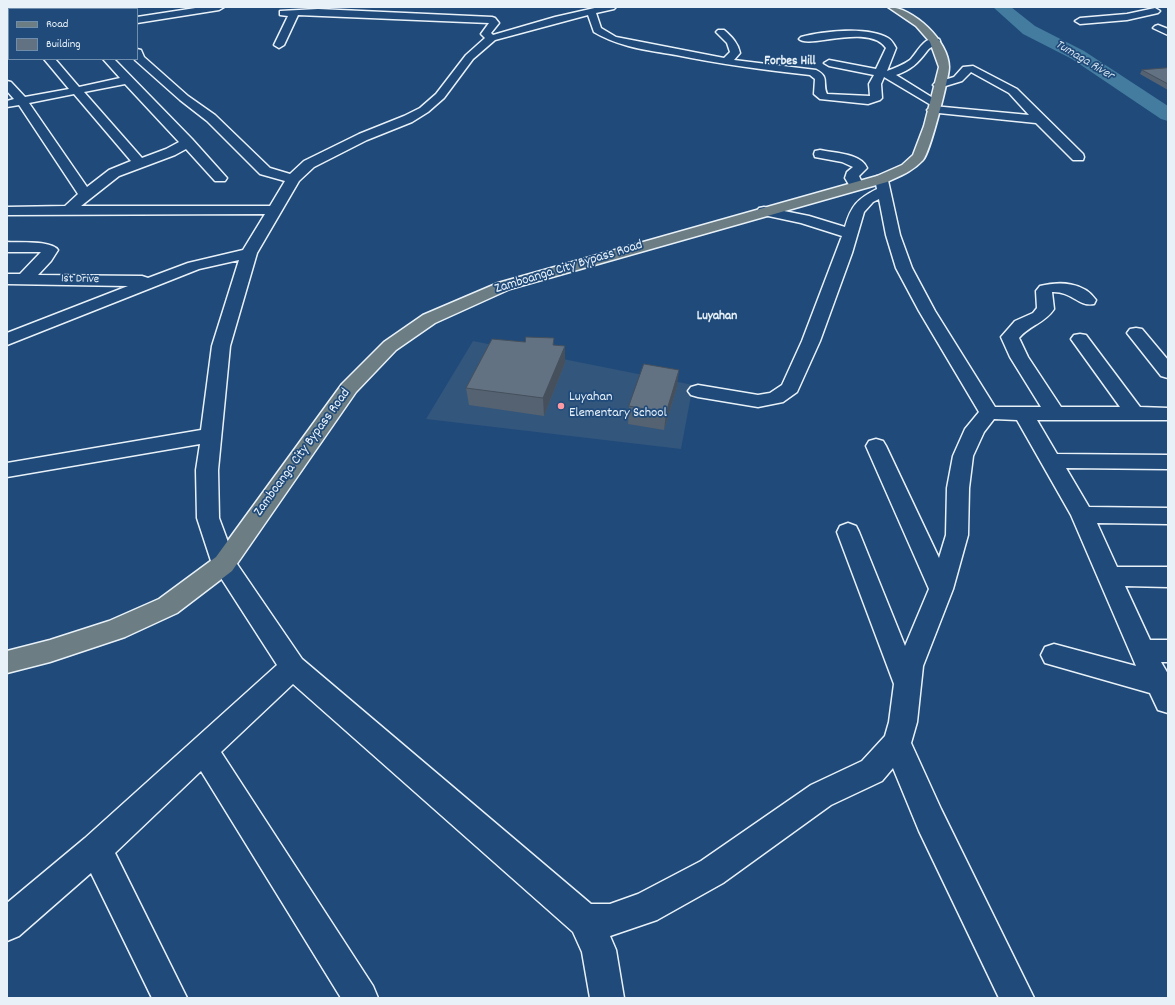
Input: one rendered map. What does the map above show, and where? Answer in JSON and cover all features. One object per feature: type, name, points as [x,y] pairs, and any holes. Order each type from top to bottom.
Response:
[{"type":"main road","name":"Zamboanga City Bypass Road","points":[[7,662],[50,651],[116,629],[168,606],[224,564],[349,388],[390,346],[429,318],[504,286],[856,184],[883,185],[907,168],[919,157],[930,126],[944,67],[942,57],[935,40],[919,24],[893,7]]},
{"type":"street","points":[[7,8],[11,7]]},
{"type":"street","points":[[138,20],[219,7]]},
{"type":"street","points":[[417,17],[423,7]]},
{"type":"street","points":[[607,998],[599,950],[585,920],[293,667],[224,564],[208,518],[207,470],[221,346],[249,253],[293,179],[309,164],[424,110],[439,98],[462,66],[483,43],[492,38],[557,13],[591,11],[611,7]]},
{"type":"street","points":[[1128,7],[1141,11],[1161,9]]},
{"type":"street","points":[[1080,20],[1127,17],[1161,9]]},
{"type":"street","points":[[591,11],[597,30],[613,39],[726,62],[812,72],[818,75],[820,79],[820,94],[822,96],[862,101],[876,98],[875,84],[883,74],[890,45],[887,42],[876,37],[860,34],[834,34],[804,39]]},
{"type":"street","points":[[279,45],[294,12]]},
{"type":"street","points":[[284,13],[294,12],[333,16],[494,20],[494,23],[486,34],[492,38]]},
{"type":"street","points":[[1158,28],[1168,32]]},
{"type":"street","points":[[721,32],[735,48],[735,53],[726,62]]},
{"type":"street","points":[[883,74],[902,70],[912,64],[920,55],[923,48],[935,40]]},
{"type":"street","points":[[871,47],[889,50]]},
{"type":"street","points":[[138,55],[139,58],[184,98],[211,118],[262,168],[276,175],[293,179]]},
{"type":"street","points":[[50,60],[140,163]]},
{"type":"street","points":[[109,60],[188,142],[220,178]]},
{"type":"street","points":[[828,63],[896,78],[934,107],[1040,120]]},
{"type":"street","points":[[939,85],[958,79],[967,69],[973,69],[1012,91],[1078,157]]},
{"type":"street","points":[[7,104],[128,80]]},
{"type":"street","points":[[7,84],[22,101],[86,196]]},
{"type":"street","points":[[1007,117],[1030,110]]},
{"type":"street","points":[[68,211],[114,173],[175,151],[188,142]]},
{"type":"street","points":[[820,154],[846,159],[859,165],[860,168],[852,175],[852,178],[856,184]]},
{"type":"street","points":[[698,392],[758,400],[776,398],[790,388],[811,341],[857,212],[883,185]]},
{"type":"street","points":[[883,185],[893,235],[904,268],[927,311],[989,413]]},
{"type":"street","points":[[7,210],[274,210]]},
{"type":"street","points":[[764,211],[804,219],[850,234]]},
{"type":"street","points":[[7,247],[44,248],[50,250],[45,258],[25,279]]},
{"type":"street","points":[[7,340],[36,327],[194,266],[249,253]]},
{"type":"street","name":"1st Drive","points":[[7,279],[152,282]]},
{"type":"street","points":[[1055,413],[1019,357],[1010,337],[1021,325],[1039,317],[1046,309],[1044,291],[1046,289],[1066,288],[1076,291],[1088,300]]},
{"type":"street","points":[[7,326],[36,327]]},
{"type":"street","points":[[1136,333],[1168,372]]},
{"type":"street","points":[[1080,339],[1135,414]]},
{"type":"street","points":[[989,413],[1168,414]]},
{"type":"street","points":[[585,920],[610,920],[645,908],[712,872],[821,796],[872,771],[897,743],[903,722],[907,683],[916,650],[941,589],[957,535],[958,488],[963,456],[975,429],[989,413]]},
{"type":"street","points":[[1024,414],[1082,515],[1142,651],[1163,692]]},
{"type":"street","points":[[7,470],[211,435]]},
{"type":"street","points":[[876,446],[941,589]]},
{"type":"street","points":[[1051,461],[1168,462]]},
{"type":"street","points":[[1082,515],[1168,516]]},
{"type":"street","points":[[848,532],[907,683]]},
{"type":"street","points":[[1109,576],[1168,577]]},
{"type":"street","points":[[1142,651],[1168,651]]},
{"type":"street","points":[[1054,655],[1163,692]]},
{"type":"street","points":[[7,924],[96,849],[293,667]]},
{"type":"street","points":[[897,743],[930,820],[1018,998]]},
{"type":"street","points":[[203,749],[361,998]]},
{"type":"street","points":[[96,849],[170,998]]},
{"type":"shaded area","name":"Luyahan Elementary School","points":[[473,341],[693,385],[681,449],[426,419]]},
{"type":"building","points":[[1168,68],[1168,84],[1142,70]]},
{"type":"building","points":[[526,337],[554,338],[553,345],[565,346],[543,398],[466,388],[492,339],[525,342]]},
{"type":"building","points":[[644,364],[679,370],[666,413],[629,406]]},
{"type":"waterway","name":"Tumaga River","points":[[1001,7],[1029,30],[1078,55],[1168,115]]},
{"type":"place","name":"Luyahan Elementary School","points":[[561,406]]},
{"type":"district","name":"Forbes Hill","points":[[790,62]]},
{"type":"district","name":"Luyahan","points":[[717,317]]}]
